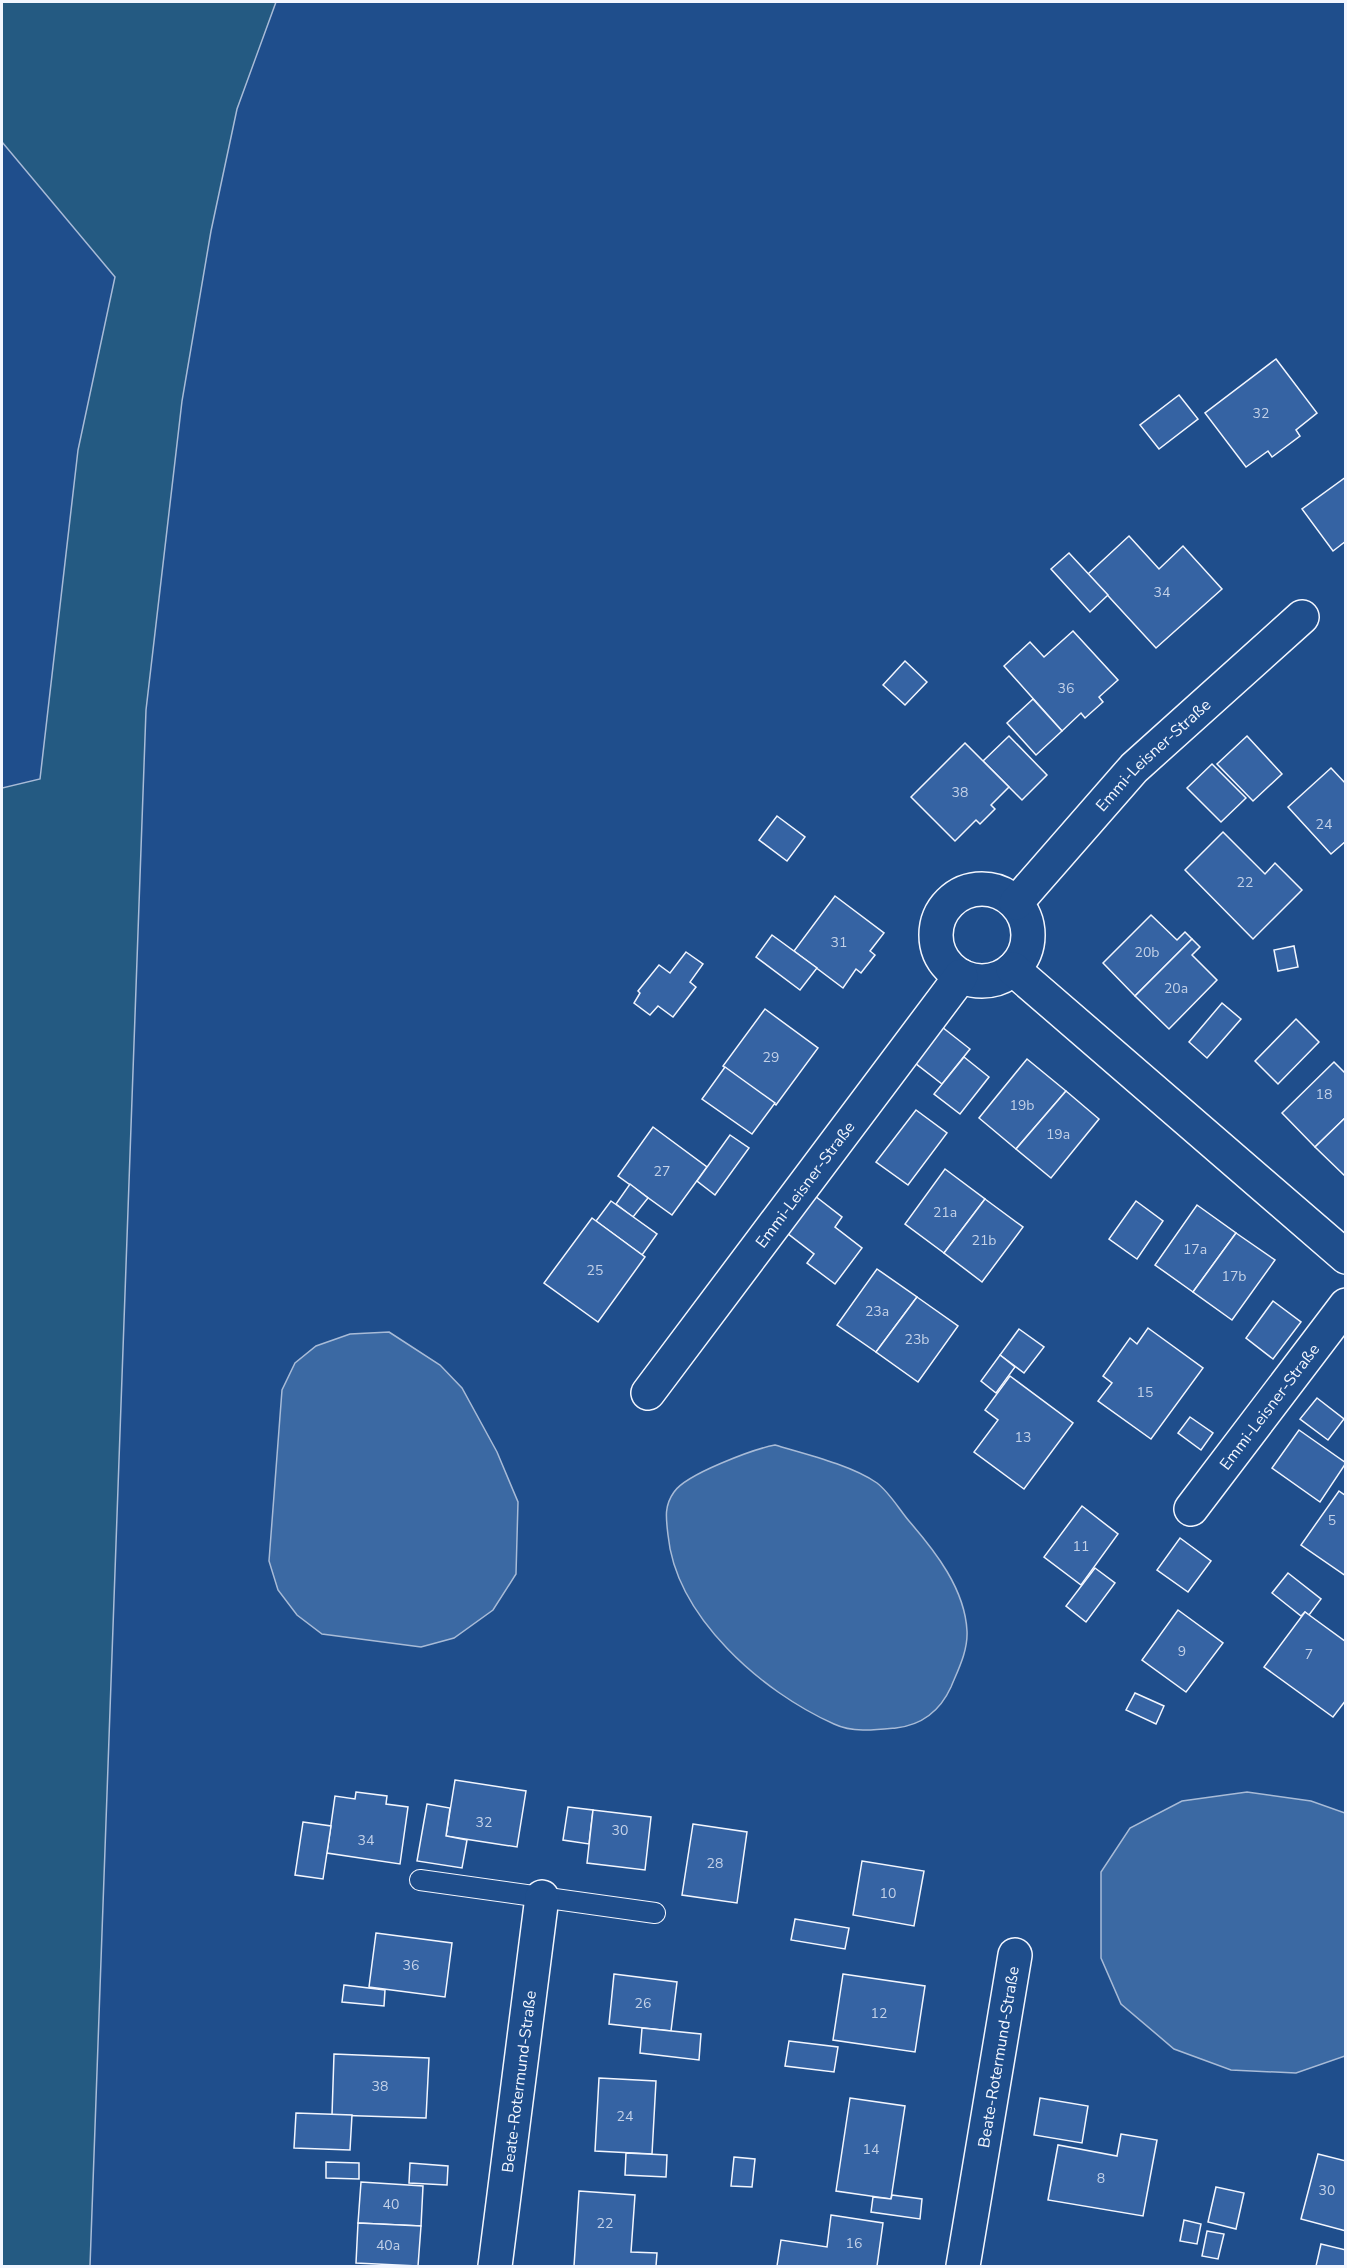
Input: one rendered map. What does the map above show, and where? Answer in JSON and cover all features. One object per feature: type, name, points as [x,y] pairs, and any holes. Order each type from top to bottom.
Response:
[{"type":"street","name":"Emmi-Leisner-Straße","points":[[1016,903],[1134,768],[1302,617]]},
{"type":"street","points":[[973,889],[989,889],[1004,894],[1016,903],[1026,922],[1027,944],[1022,957],[1012,969],[988,980],[974,980],[961,976],[941,957],[936,943],[939,916],[959,894],[973,889]]},
{"type":"street","points":[[1012,969],[1346,1257]]},
{"type":"street","name":"Emmi-Leisner-Straße","points":[[648,1393],[961,976]]},
{"type":"street","name":"Emmi-Leisner-Straße","points":[[1191,1509],[1346,1305]]},
{"type":"street","name":"Beate-Rotermund-Straße","points":[[495,2266],[542,1897]]},
{"type":"street","name":"Beate-Rotermund-Straße","points":[[963,2266],[1015,1955]]},
{"type":"lane","points":[[420,1880],[655,1913]]},
{"type":"shaded area","points":[[2,2],[276,2],[237,109],[211,231],[182,401],[146,710],[90,2266],[2,2266],[2,788],[40,779],[78,450],[115,277],[2,142]]},
{"type":"shaded area","points":[[389,1332],[440,1365],[462,1388],[497,1452],[518,1502],[516,1574],[493,1610],[454,1638],[421,1647],[322,1634],[297,1615],[278,1590],[269,1561],[282,1390],[295,1363],[316,1346],[350,1334]]},
{"type":"shaded area","points":[[775,1445],[841,1465],[877,1483],[929,1545],[955,1586],[965,1615],[967,1638],[964,1653],[947,1696],[936,1710],[922,1720],[896,1728],[857,1730],[841,1727],[807,1710],[752,1672],[705,1622],[687,1595],[674,1565],[668,1535],[666,1512],[671,1497],[681,1485],[706,1470]]},
{"type":"shaded area","points":[[1247,1792],[1311,1801],[1345,1813],[1345,2056],[1296,2073],[1231,2070],[1174,2049],[1121,2004],[1101,1958],[1101,1872],[1130,1828],[1182,1801]]},
{"type":"building","points":[[1276,359],[1317,413],[1296,430],[1300,436],[1272,457],[1268,451],[1246,467],[1205,413]]},
{"type":"building","points":[[1179,395],[1198,419],[1159,449],[1140,425]]},
{"type":"building","points":[[1346,477],[1346,541],[1333,551],[1302,509]]},
{"type":"building","points":[[1129,536],[1159,569],[1183,546],[1222,589],[1156,648],[1088,574]]},
{"type":"building","points":[[1069,553],[1108,595],[1090,612],[1051,569]]},
{"type":"building","points":[[1073,631],[1118,680],[1099,697],[1103,702],[1085,718],[1081,713],[1062,731],[1004,666],[1030,642],[1044,657]]},
{"type":"building","points":[[905,661],[927,682],[905,705],[883,685]]},
{"type":"building","points":[[1033,699],[1062,731],[1036,755],[1007,723]]},
{"type":"building","points":[[1009,736],[1047,775],[1022,800],[983,761]]},
{"type":"building","points":[[1247,736],[1282,774],[1253,801],[1217,764]]},
{"type":"building","points":[[965,743],[1009,787],[991,805],[995,809],[980,824],[976,820],[955,841],[911,797]]},
{"type":"building","points":[[1212,764],[1246,798],[1221,822],[1187,788]]},
{"type":"building","points":[[1331,768],[1346,784],[1346,841],[1331,854],[1288,807]]},
{"type":"building","points":[[777,816],[805,837],[787,861],[759,840]]},
{"type":"building","points":[[1223,832],[1265,874],[1275,863],[1302,890],[1253,939],[1185,870]]},
{"type":"building","points":[[835,896],[884,933],[870,951],[875,955],[861,973],[856,969],[843,988],[794,951]]},
{"type":"building","points":[[1151,915],[1177,940],[1185,932],[1192,939],[1135,996],[1103,963]]},
{"type":"building","points":[[772,935],[817,968],[800,990],[756,957]]},
{"type":"building","points":[[1192,939],[1200,947],[1192,955],[1217,980],[1169,1029],[1135,996]]},
{"type":"building","points":[[1294,946],[1298,967],[1278,971],[1274,950]]},
{"type":"building","points":[[686,952],[703,964],[690,982],[696,987],[673,1017],[658,1006],[650,1015],[634,1003],[640,993],[638,991],[659,965],[670,973]]},
{"type":"building","points":[[1222,1003],[1241,1019],[1207,1058],[1189,1042]]},
{"type":"building","points":[[765,1009],[818,1048],[776,1105],[723,1066]]},
{"type":"building","points":[[1296,1019],[1319,1042],[1278,1084],[1255,1061]]},
{"type":"building","points":[[942,1027],[970,1049],[942,1084],[915,1063]]},
{"type":"building","points":[[964,1057],[989,1077],[960,1114],[934,1094]]},
{"type":"building","points":[[1027,1059],[1066,1091],[1016,1149],[979,1118]]},
{"type":"building","points":[[1334,1062],[1346,1074],[1346,1117],[1315,1147],[1282,1113]]},
{"type":"building","points":[[725,1067],[775,1103],[752,1134],[702,1099]]},
{"type":"building","points":[[1066,1091],[1099,1119],[1051,1178],[1016,1149]]},
{"type":"building","points":[[916,1110],[947,1133],[908,1185],[876,1162]]},
{"type":"building","points":[[1346,1117],[1346,1177],[1315,1147]]},
{"type":"building","points":[[653,1127],[707,1167],[672,1215],[618,1176]]},
{"type":"building","points":[[730,1135],[749,1148],[715,1195],[697,1181]]},
{"type":"building","points":[[945,1169],[985,1199],[944,1253],[905,1224]]},
{"type":"building","points":[[630,1184],[648,1198],[633,1217],[616,1204]]},
{"type":"building","points":[[815,1196],[842,1217],[835,1227],[862,1248],[835,1284],[807,1263],[814,1254],[787,1233]]},
{"type":"building","points":[[985,1199],[1023,1227],[982,1282],[944,1253]]},
{"type":"building","points":[[611,1201],[657,1234],[642,1255],[596,1221]]},
{"type":"building","points":[[1136,1201],[1163,1221],[1137,1259],[1109,1239]]},
{"type":"building","points":[[1197,1205],[1236,1233],[1193,1292],[1155,1265]]},
{"type":"building","points":[[592,1218],[645,1257],[598,1322],[544,1283]]},
{"type":"building","points":[[1236,1233],[1275,1260],[1232,1320],[1193,1292]]},
{"type":"building","points":[[877,1269],[917,1297],[876,1352],[837,1325]]},
{"type":"building","points":[[917,1297],[958,1326],[918,1382],[876,1352]]},
{"type":"building","points":[[1273,1301],[1301,1322],[1273,1359],[1246,1338]]},
{"type":"building","points":[[1148,1328],[1203,1368],[1151,1439],[1098,1401],[1112,1383],[1103,1376],[1130,1338],[1137,1344]]},
{"type":"building","points":[[1019,1329],[1044,1347],[1024,1373],[1000,1355]]},
{"type":"building","points":[[1000,1355],[1015,1367],[996,1393],[981,1381]]},
{"type":"building","points":[[1010,1376],[1073,1423],[1024,1489],[974,1452],[998,1420],[985,1410]]},
{"type":"building","points":[[1317,1398],[1344,1419],[1328,1440],[1300,1419]]},
{"type":"building","points":[[1190,1417],[1213,1433],[1201,1450],[1178,1433]]},
{"type":"building","points":[[1299,1430],[1346,1463],[1320,1502],[1272,1468]]},
{"type":"building","points":[[1339,1491],[1346,1496],[1346,1576],[1301,1545]]},
{"type":"building","points":[[1082,1506],[1118,1534],[1081,1585],[1044,1557]]},
{"type":"building","points":[[1180,1538],[1211,1561],[1188,1592],[1157,1570]]},
{"type":"building","points":[[1095,1568],[1115,1583],[1086,1622],[1066,1606]]},
{"type":"building","points":[[1288,1573],[1321,1599],[1309,1615],[1305,1612],[1301,1616],[1272,1593]]},
{"type":"building","points":[[1178,1610],[1223,1643],[1186,1692],[1142,1660]]},
{"type":"building","points":[[1305,1612],[1346,1642],[1346,1700],[1333,1717],[1264,1667]]},
{"type":"building","points":[[1135,1693],[1164,1706],[1156,1724],[1126,1710]]},
{"type":"building","points":[[455,1780],[526,1791],[517,1847],[446,1836]]},
{"type":"building","points":[[356,1792],[387,1796],[386,1804],[408,1807],[400,1864],[327,1853],[335,1796],[355,1799]]},
{"type":"building","points":[[427,1804],[450,1808],[446,1836],[467,1840],[462,1868],[417,1861]]},
{"type":"building","points":[[568,1807],[593,1810],[589,1844],[563,1840]]},
{"type":"building","points":[[593,1810],[651,1817],[645,1870],[587,1863]]},
{"type":"building","points":[[303,1822],[331,1826],[323,1879],[295,1875]]},
{"type":"building","points":[[693,1824],[747,1832],[737,1903],[682,1895]]},
{"type":"building","points":[[862,1861],[924,1871],[914,1926],[853,1915]]},
{"type":"building","points":[[795,1919],[849,1928],[845,1949],[791,1940]]},
{"type":"building","points":[[376,1933],[452,1943],[445,1997],[369,1987]]},
{"type":"building","points":[[614,1974],[677,1982],[671,2031],[609,2024]]},
{"type":"building","points":[[843,1974],[925,1986],[915,2052],[833,2040]]},
{"type":"building","points":[[344,1985],[385,1990],[384,2006],[342,2002]]},
{"type":"building","points":[[642,2028],[701,2034],[699,2060],[640,2053]]},
{"type":"building","points":[[789,2041],[838,2047],[834,2072],[785,2066]]},
{"type":"building","points":[[334,2054],[429,2058],[426,2118],[332,2115]]},
{"type":"building","points":[[599,2078],[656,2081],[652,2154],[595,2151]]},
{"type":"building","points":[[850,2098],[905,2106],[891,2199],[836,2191]]},
{"type":"building","points":[[1040,2098],[1088,2106],[1082,2143],[1034,2135]]},
{"type":"building","points":[[296,2113],[352,2115],[350,2150],[294,2148]]},
{"type":"building","points":[[1121,2134],[1157,2140],[1143,2216],[1048,2200],[1058,2145],[1117,2156]]},
{"type":"building","points":[[626,2153],[667,2155],[666,2177],[625,2175]]},
{"type":"building","points":[[1318,2154],[1346,2161],[1346,2231],[1301,2219]]},
{"type":"building","points":[[734,2157],[755,2159],[752,2187],[731,2186]]},
{"type":"building","points":[[326,2162],[359,2163],[359,2179],[326,2178]]},
{"type":"building","points":[[410,2163],[448,2166],[447,2185],[409,2183]]},
{"type":"building","points":[[361,2182],[423,2186],[421,2226],[358,2223]]},
{"type":"building","points":[[1216,2187],[1244,2193],[1236,2229],[1208,2222]]},
{"type":"building","points":[[579,2191],[635,2195],[631,2252],[657,2253],[656,2266],[574,2266]]},
{"type":"building","points":[[892,2195],[922,2199],[920,2219],[871,2212],[873,2197],[891,2199]]},
{"type":"building","points":[[831,2215],[883,2223],[877,2266],[777,2266],[781,2240],[827,2247]]},
{"type":"building","points":[[1184,2220],[1201,2224],[1197,2244],[1180,2241]]},
{"type":"building","points":[[358,2223],[421,2226],[418,2266],[356,2263]]},
{"type":"building","points":[[1207,2231],[1224,2234],[1218,2259],[1202,2256]]},
{"type":"building","points":[[1321,2244],[1346,2250],[1346,2266],[1316,2266]]}]
